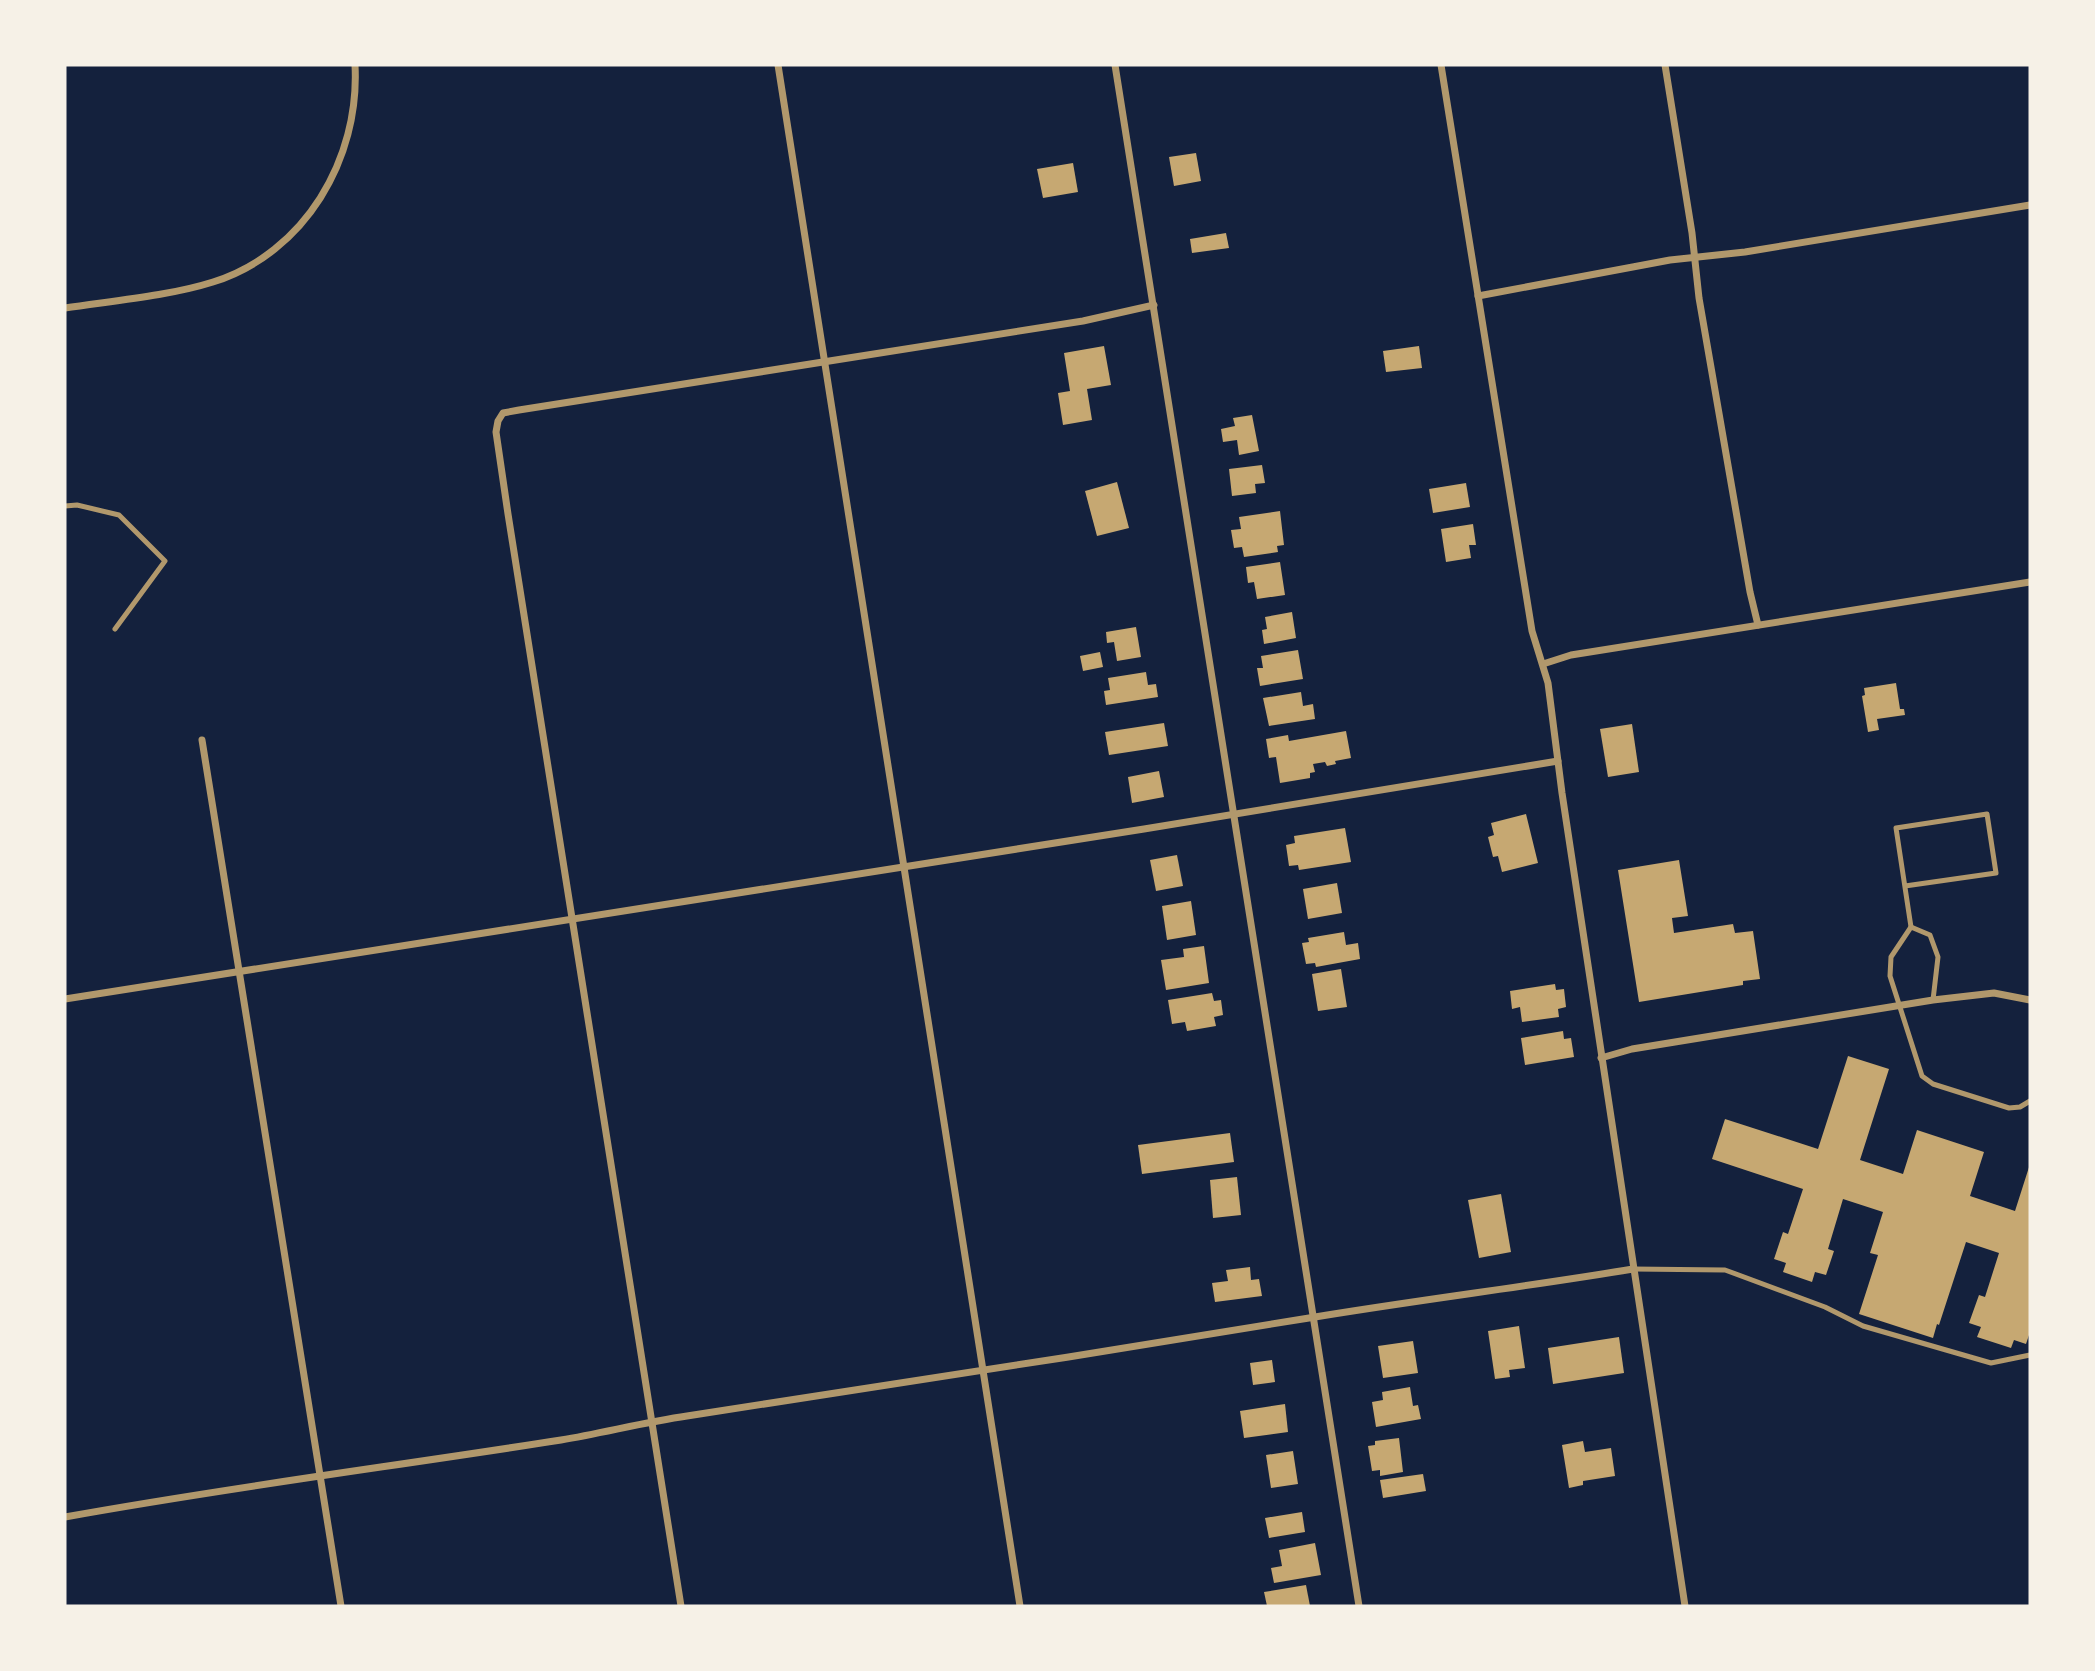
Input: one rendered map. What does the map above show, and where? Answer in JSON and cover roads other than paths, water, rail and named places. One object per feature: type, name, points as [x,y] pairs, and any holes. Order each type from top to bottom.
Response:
[{"type":"street","points":[[65,308],[212,283],[253,263],[278,246],[316,208],[330,184],[350,127],[355,65]]},
{"type":"street","points":[[778,65],[1020,1606]]},
{"type":"street","points":[[1115,65],[1359,1606]]},
{"type":"street","points":[[1441,65],[1532,631],[1548,683],[1601,1058],[1685,1606]]},
{"type":"street","points":[[1665,65],[1716,402],[1758,625]]},
{"type":"street","points":[[1478,296],[1670,260],[1745,252],[2030,205]]},
{"type":"street","points":[[681,1606],[508,514],[496,432],[498,421],[503,413],[519,410],[1083,321],[1154,305]]},
{"type":"street","points":[[1543,664],[1571,655],[2030,582]]},
{"type":"street","points":[[202,740],[341,1606]]},
{"type":"street","points":[[65,999],[1558,761]]},
{"type":"street","points":[[1601,1058],[1632,1049],[1933,1000],[2002,993],[2030,1000]]},
{"type":"street","points":[[65,1517],[376,1466],[566,1439],[652,1422],[1191,1339],[1312,1317],[1513,1290],[1633,1269]]},
{"type":"lane","points":[[65,506],[77,505],[118,515],[165,561],[115,629]]},
{"type":"lane","points":[[1905,886],[1996,873],[1987,814],[1896,828],[1911,927],[1891,957],[1890,976],[1922,1076],[1933,1084],[2009,1108],[2020,1107],[2030,1101]]},
{"type":"lane","points":[[1911,927],[1930,934],[1938,957],[1933,1000]]},
{"type":"lane","points":[[1633,1269],[1725,1270],[1825,1307],[1863,1326],[1991,1363],[2030,1355]]}]
